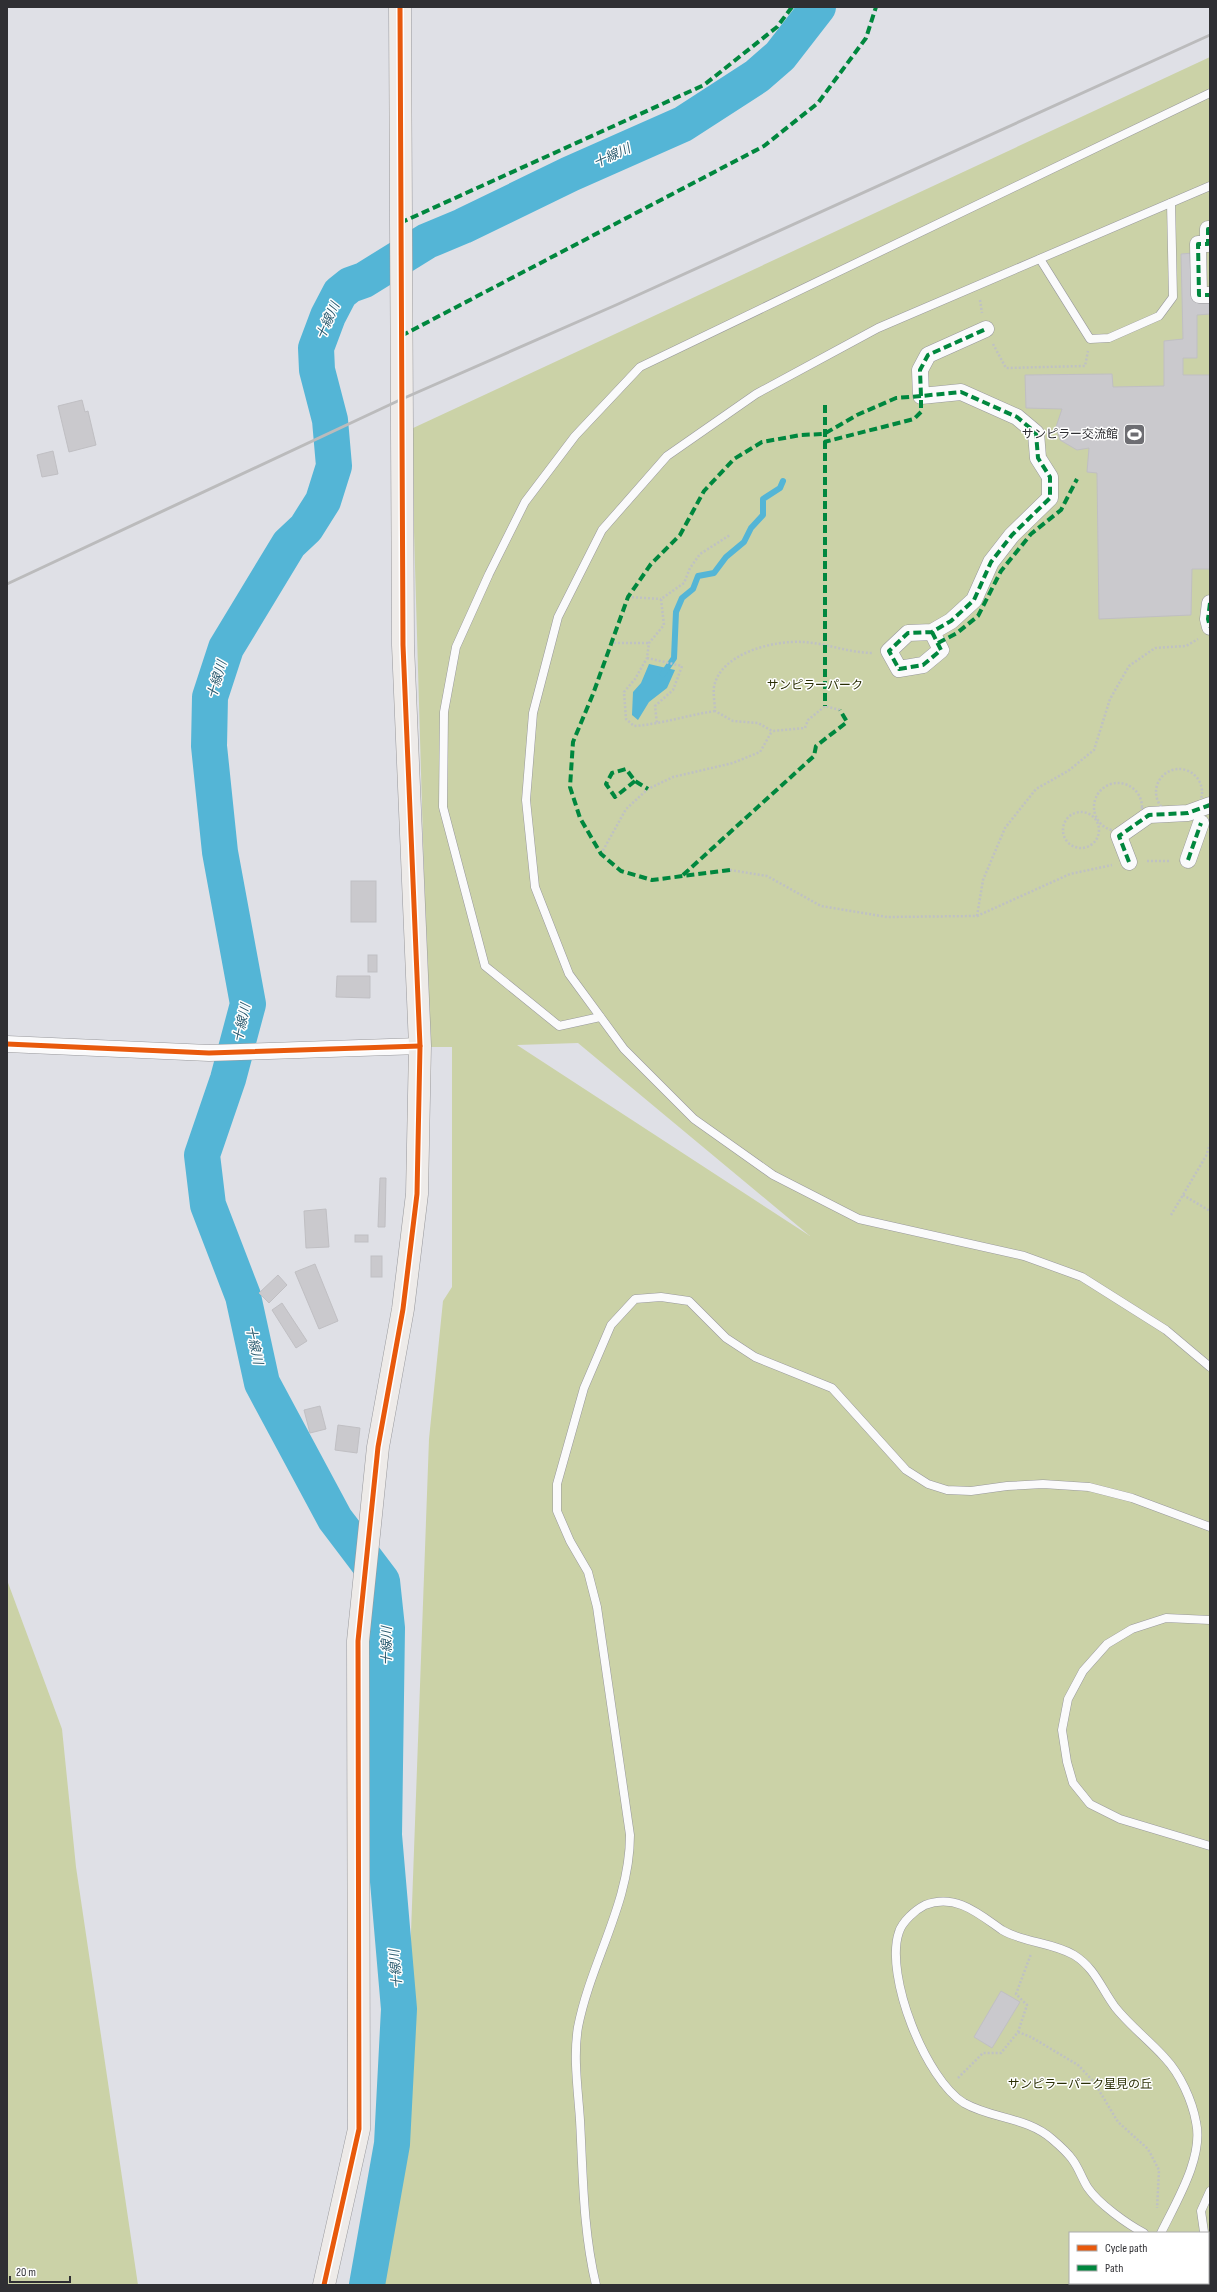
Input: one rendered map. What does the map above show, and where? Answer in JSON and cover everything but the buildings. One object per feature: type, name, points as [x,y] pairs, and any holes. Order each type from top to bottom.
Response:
[{"type":"street","points":[[324,2285],[359,2129],[358,1641],[368,1530],[378,1447],[404,1309],[417,1194],[420,1046],[403,645],[400,296],[400,7]]},
{"type":"street","points":[[1210,229],[1208,229],[1208,244],[1198,244],[1199,295],[1210,295]]},
{"type":"street","points":[[932,632],[941,650],[923,665],[899,669],[889,651],[908,633],[932,632],[951,621],[974,600],[991,562],[1012,535],[1050,498],[1050,478],[1038,458],[1036,433],[1017,417],[962,392],[921,396],[920,370],[928,355],[986,329]]},
{"type":"street","points":[[1207,631],[1210,603]]},
{"type":"street","points":[[1130,862],[1119,836],[1149,815],[1188,813],[1210,805]]},
{"type":"street","points":[[1188,860],[1201,823]]},
{"type":"street","points":[[7,1044],[209,1053],[420,1046]]},
{"type":"lane","points":[[600,1017],[559,1026],[485,966],[443,807],[444,712],[456,647],[489,574],[525,502],[575,436],[640,367],[1210,93]]},
{"type":"lane","points":[[1210,186],[878,328],[756,394],[667,456],[602,530],[558,617],[533,713],[526,800],[535,887],[569,974],[624,1050],[694,1119],[773,1176],[859,1219],[1024,1256],[1082,1277],[1166,1330],[1210,1367]]},
{"type":"lane","points":[[1040,259],[1090,339],[1109,338],[1159,316],[1173,297],[1171,203]]},
{"type":"lane","points":[[596,2285],[588,2252],[576,2062],[578,2028],[586,1996],[620,1903],[630,1858],[630,1835],[597,1607],[588,1572],[570,1541],[557,1511],[557,1484],[584,1388],[610,1325],[635,1299],[661,1297],[689,1301],[726,1338],[755,1357],[832,1388],[906,1470],[928,1484],[947,1490],[971,1491],[1007,1486],[1043,1484],[1089,1487],[1132,1498],[1210,1527]]},
{"type":"lane","points":[[1210,1620],[1166,1618],[1132,1629],[1107,1644],[1083,1671],[1068,1699],[1062,1730],[1067,1762],[1073,1783],[1090,1804],[1120,1819],[1210,1846]]},
{"type":"lane","points":[[1143,2232],[1109,2208],[1089,2190],[1072,2159],[1051,2137],[1026,2123],[965,2103],[948,2089],[923,2052],[909,2017],[899,1982],[895,1949],[899,1930],[909,1917],[925,1905],[952,1901],[971,1908],[1004,1931],[1035,1942],[1051,1945],[1074,1956],[1095,1973],[1116,2007],[1146,2041],[1166,2058],[1189,2098],[1197,2122],[1198,2144],[1181,2193],[1162,2232]]},
{"type":"lane","points":[[1204,2232],[1201,2211],[1210,2191]]},
{"type":"path","points":[[977,286],[986,329],[1006,368],[1085,366],[1090,339]]},
{"type":"path","points":[[628,597],[661,599],[684,583],[690,568],[700,554],[730,535]]},
{"type":"path","points":[[661,599],[664,626],[649,642],[647,658],[635,679],[624,692],[626,719],[634,726],[657,724],[686,716],[715,711],[733,721],[758,723],[772,731],[805,728],[808,720],[825,706],[840,710]]},
{"type":"path","points":[[977,916],[982,880],[1005,828],[1036,789],[1068,771],[1094,750],[1110,699],[1130,666],[1154,648],[1186,646],[1207,631]]},
{"type":"path","points":[[610,642],[649,642]]},
{"type":"path","points":[[715,711],[714,686],[725,666],[749,650],[776,644],[803,642],[871,653],[889,651]]},
{"type":"path","points":[[647,658],[682,666],[673,690],[655,706],[657,724]]},
{"type":"path","points":[[602,854],[626,809],[648,789],[673,777],[733,764],[760,752],[772,731]]},
{"type":"path","points":[[1175,769],[1190,771],[1200,782],[1202,796],[1195,809],[1188,813],[1173,814],[1166,811],[1157,799],[1158,783],[1168,772],[1175,769]]},
{"type":"path","points":[[1098,822],[1090,813],[1079,811],[1073,813],[1069,816],[1063,826],[1065,838],[1074,847],[1080,848],[1092,845],[1099,834],[1098,822],[1094,807],[1099,792],[1112,784],[1120,784],[1134,790],[1139,796],[1141,812],[1134,826],[1127,830],[1111,830],[1098,822]]},
{"type":"path","points":[[730,870],[767,876],[821,906],[887,917],[977,916],[1070,874],[1130,862],[1188,860]]},
{"type":"path","points":[[1171,1215],[1206,1156],[1210,1144]]},
{"type":"path","points":[[1183,1195],[1210,1211]]},
{"type":"path","points":[[948,2089],[983,2053],[1001,2053],[1018,2032],[1027,2005],[1016,1994],[1035,1942]]},
{"type":"path","points":[[1018,2032],[1078,2065],[1094,2082],[1118,2122],[1148,2149],[1159,2170],[1155,2215]]},
{"type":"green space","points":[[1210,57],[1210,2285],[383,2285],[405,2097],[429,1439],[443,1301],[452,1287],[452,1047],[429,1047],[411,429]],"holes":[[[578,1043],[810,1236],[517,1045]]]},
{"type":"green space","points":[[7,1580],[62,1729],[76,1867],[138,2285],[7,2285]]},
{"type":"water","points":[[649,664],[675,670],[667,688],[649,702],[638,720],[632,715],[633,692],[641,683]]},
{"type":"waterway","name":"十線川","points":[[367,2285],[392,2144],[399,2009],[384,1835],[387,1628],[382,1581],[335,1519],[262,1383],[243,1296],[208,1205],[202,1155],[228,1079],[248,1004],[220,852],[209,746],[210,697],[226,648],[289,544],[306,528],[323,501],[334,466],[330,420],[317,370],[316,348],[328,316],[340,293],[350,285],[364,280],[427,241],[463,226],[570,174],[683,124],[757,76],[780,56],[818,7]]},
{"type":"waterway","points":[[663,674],[674,658],[676,612],[682,598],[693,589],[698,576],[714,573],[726,557],[744,542],[751,528],[763,515],[763,499],[780,488],[783,481]]},
{"type":"railway","points":[[7,584],[402,399],[616,305],[1210,35]]},
{"type":"marked path","points":[[400,223],[704,85],[777,27],[792,7]]},
{"type":"marked path","points":[[401,336],[764,146],[818,103],[866,38],[876,7]]},
{"type":"marked path","points":[[1210,229],[1208,229],[1208,244],[1198,244],[1199,295],[1210,295]]},
{"type":"marked path","points":[[932,632],[941,650],[923,665],[899,669],[889,651],[908,633],[932,632],[951,621],[974,600],[991,562],[1012,535],[1050,498],[1050,477],[1038,458],[1036,433],[1017,417],[961,392],[921,396],[920,370],[928,355],[986,329]]},
{"type":"marked path","points":[[730,870],[652,880],[621,871],[601,854],[580,818],[570,787],[573,742],[593,694],[628,597],[651,564],[680,535],[704,491],[734,459],[762,442],[801,435],[824,434],[857,415],[896,398],[921,396],[921,412],[914,419],[824,442]]},
{"type":"marked path","points":[[825,405],[825,706]]},
{"type":"marked path","points":[[938,643],[957,633],[978,616],[1001,571],[1031,534],[1061,510],[1077,479]]},
{"type":"marked path","points":[[1210,603],[1208,619],[1210,627]]},
{"type":"marked path","points":[[683,875],[814,756],[816,746],[847,722],[840,710]]},
{"type":"marked path","points":[[635,781],[615,797],[606,784],[612,773],[626,769],[635,781],[648,789]]},
{"type":"marked path","points":[[1129,862],[1119,836],[1149,815],[1188,813],[1210,805]]},
{"type":"marked path","points":[[1188,860],[1201,823]]},
{"type":"cycle path","points":[[324,2285],[359,2129],[358,1641],[378,1447],[403,1309],[417,1194],[420,1046],[403,645],[400,7]]},
{"type":"cycle path","points":[[7,1044],[209,1053],[420,1046]]},
{"type":"place","name":"サンピラー交流館","points":[[1134,434]]},
{"type":"park label","name":"サンピラーパーク","points":[[815,685]]},
{"type":"park label","name":"サンピラーパーク星見の丘","points":[[1080,2084]]}]
